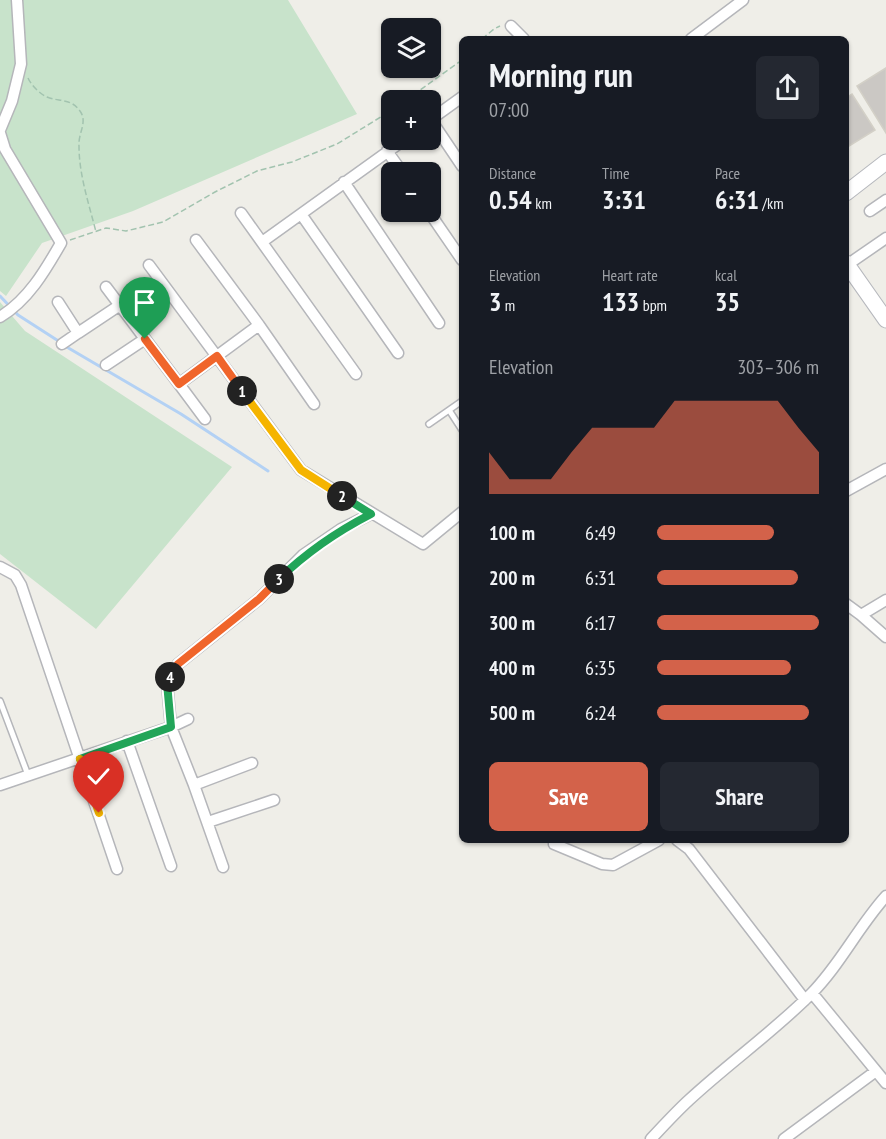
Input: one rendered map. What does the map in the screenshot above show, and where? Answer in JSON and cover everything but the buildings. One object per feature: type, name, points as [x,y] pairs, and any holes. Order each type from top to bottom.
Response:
[{"type":"street","points":[[0,317],[16,308],[46,269],[61,243],[10,159],[0,132],[12,101],[21,64],[17,0]]},
{"type":"street","points":[[695,36],[743,0]]},
{"type":"street","points":[[511,26],[521,36]]},
{"type":"street","points":[[441,113],[459,100]]},
{"type":"street","points":[[441,135],[459,162]]},
{"type":"street","points":[[262,242],[387,151],[395,162]]},
{"type":"street","points":[[849,191],[886,162]]},
{"type":"street","points":[[344,182],[439,323]]},
{"type":"street","points":[[870,211],[886,200]]},
{"type":"street","points":[[241,213],[356,374]]},
{"type":"street","points":[[301,214],[398,353]]},
{"type":"street","points":[[436,222],[459,256]]},
{"type":"street","points":[[849,263],[886,238]]},
{"type":"street","points":[[196,240],[314,404]]},
{"type":"street","points":[[149,265],[301,470],[423,544],[459,514]]},
{"type":"street","points":[[849,267],[886,320]]},
{"type":"street","points":[[106,287],[205,419]]},
{"type":"street","points":[[58,302],[78,333]]},
{"type":"street","points":[[62,344],[120,305]]},
{"type":"street","points":[[179,384],[259,325]]},
{"type":"street","points":[[106,364],[145,339]]},
{"type":"street","points":[[849,489],[886,469]]},
{"type":"street","points":[[223,867],[171,727],[167,683],[178,664],[259,599],[303,555],[341,529],[371,514]]},
{"type":"street","points":[[0,567],[15,575],[21,585],[117,869]]},
{"type":"street","points":[[861,615],[886,600]]},
{"type":"street","points":[[849,606],[886,637]]},
{"type":"street","points":[[0,785],[171,727],[188,719]]},
{"type":"street","points":[[127,741],[171,866]]},
{"type":"street","points":[[194,785],[252,763]]},
{"type":"street","points":[[208,822],[274,800]]},
{"type":"street","points":[[554,844],[602,864],[613,865],[653,843]]},
{"type":"street","points":[[681,843],[689,849],[808,997],[886,1083]]},
{"type":"street","points":[[651,1139],[689,1100],[808,997],[830,972],[867,918],[886,896]]},
{"type":"street","points":[[784,1139],[876,1071]]},
{"type":"lane","points":[[429,424],[459,403]]},
{"type":"lane","points":[[449,410],[459,425]]},
{"type":"lane","points":[[0,701],[28,776]]},
{"type":"path","points":[[486,36],[494,29],[511,26]]},
{"type":"path","points":[[420,90],[459,62]]},
{"type":"path","points":[[21,64],[31,84],[48,97],[72,102],[80,111],[84,120],[78,144],[82,175],[96,232]]},
{"type":"path","points":[[61,243],[106,228],[126,231],[163,222],[257,171],[292,162],[337,144],[381,117]]},
{"type":"green space","points":[[0,0],[288,0],[357,114],[133,211],[42,243],[6,296],[0,291]]},
{"type":"green space","points":[[0,302],[25,331],[232,467],[96,629],[0,554]]},
{"type":"waterway","points":[[0,296],[18,315],[60,342]]},
{"type":"waterway","points":[[65,346],[181,414],[268,471]]},
{"type":"route","points":[[99,813],[80,758],[171,727],[167,683],[178,664],[259,599],[303,555],[341,529],[371,514],[301,470],[217,356],[179,384],[145,339]]}]
